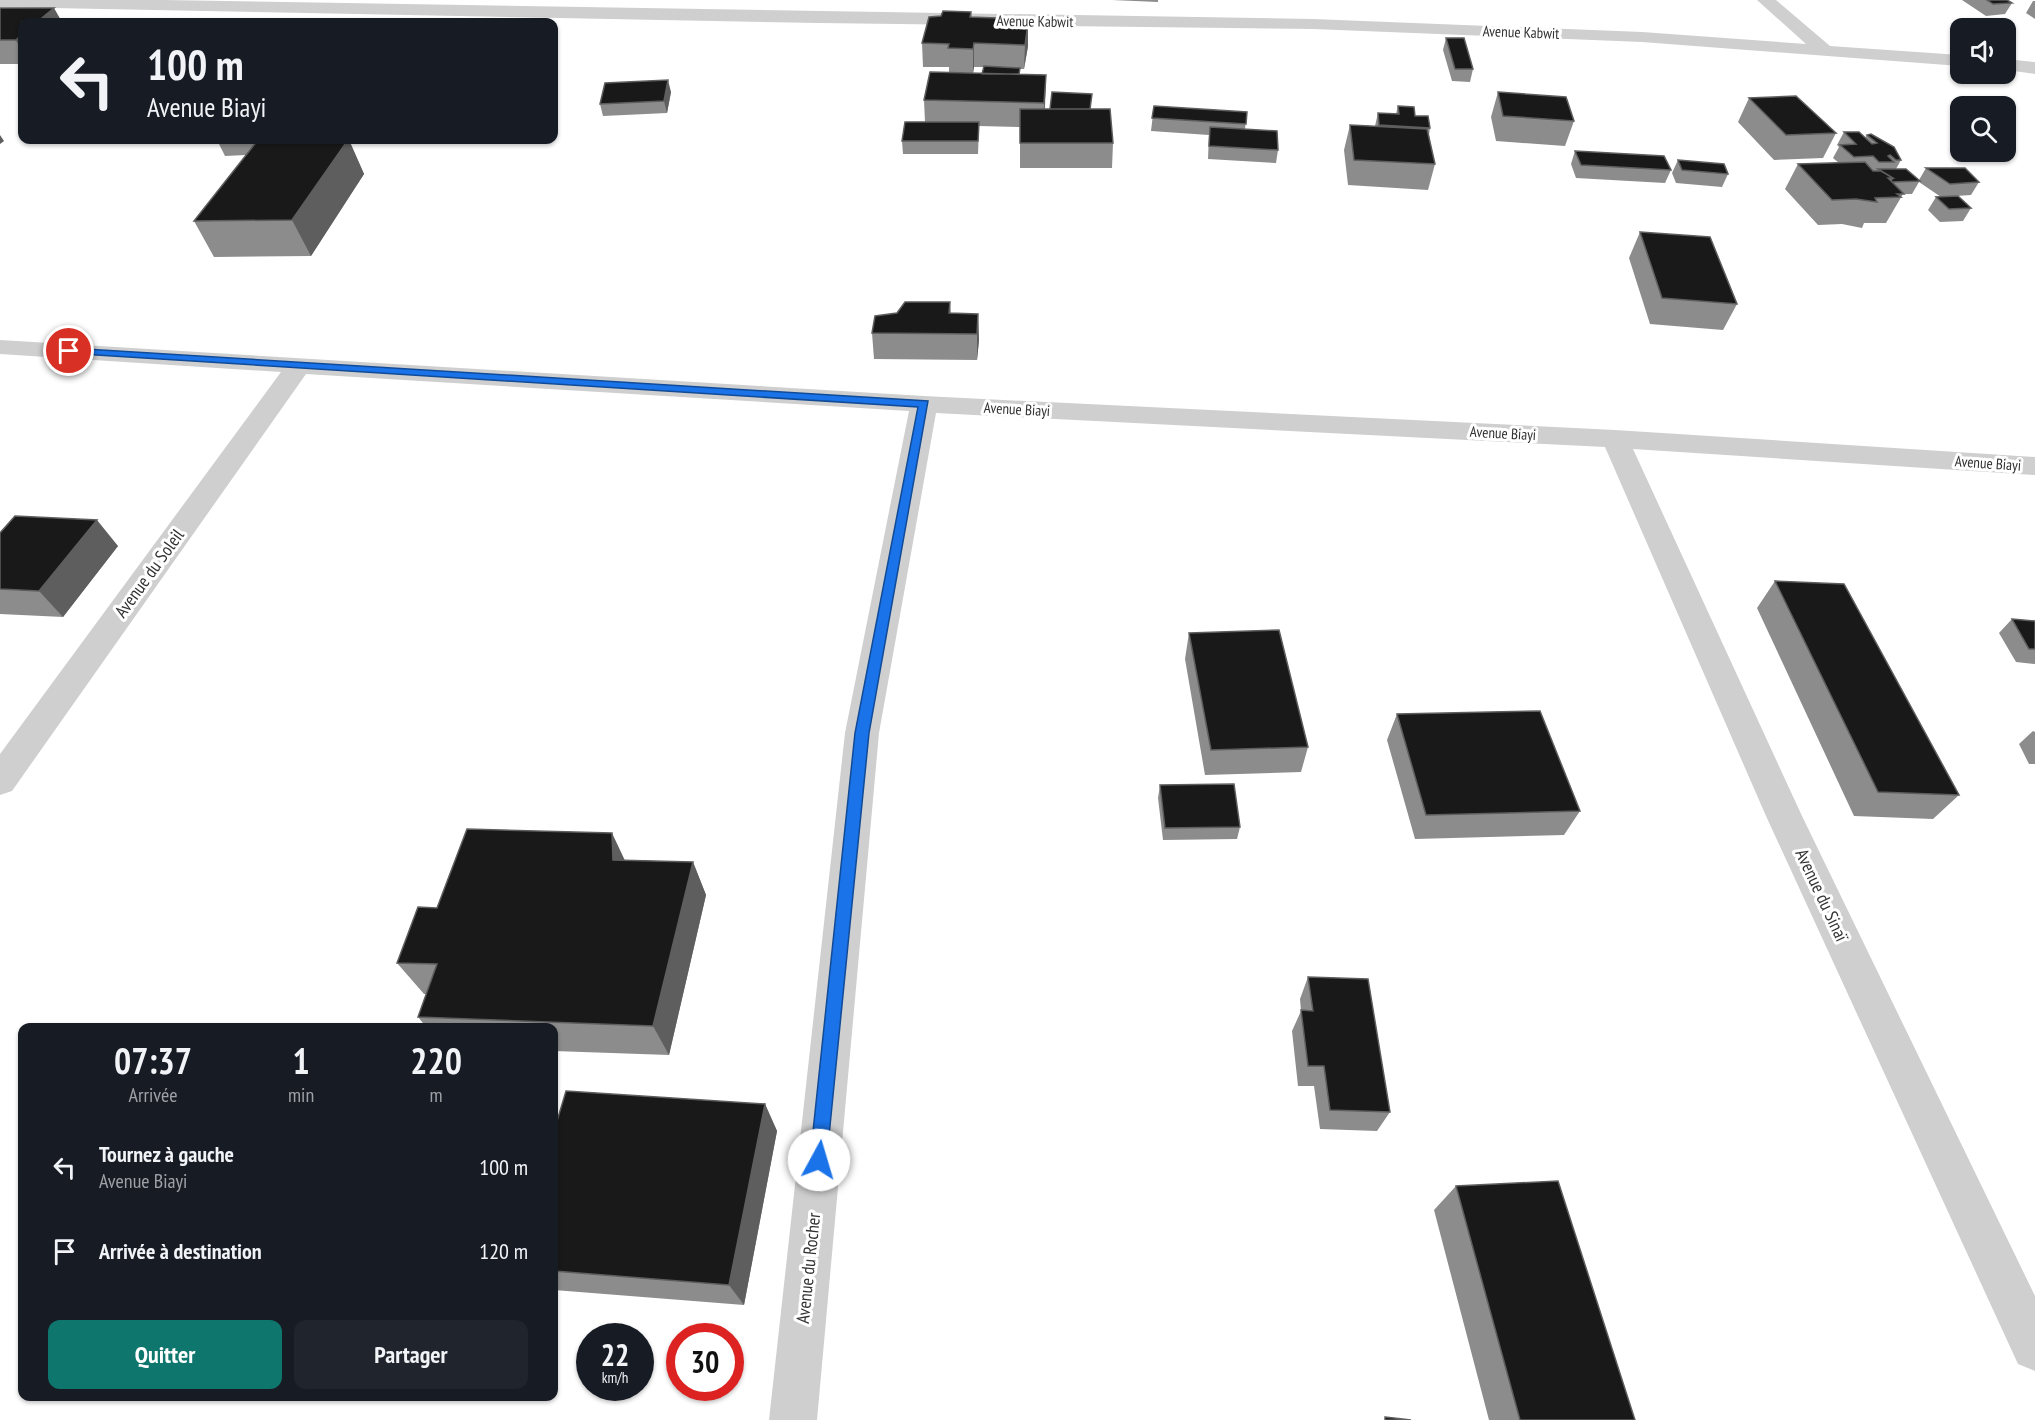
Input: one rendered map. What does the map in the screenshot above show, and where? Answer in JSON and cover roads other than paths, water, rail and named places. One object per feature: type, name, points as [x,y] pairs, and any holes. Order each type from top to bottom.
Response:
[{"type":"street","points":[[819,18],[824,0]]},
{"type":"street","points":[[1766,0],[1823,49]]},
{"type":"street","name":"Avenue Kabwit","points":[[0,2],[387,4],[819,18],[1310,16],[1823,49],[1950,60]]},
{"type":"street","points":[[2016,66],[2035,68]]},
{"type":"street","name":"Avenue Biayi","points":[[0,347],[924,404],[1615,439],[2035,466]]},
{"type":"street","name":"Avenue du Soleil","points":[[0,781],[299,366]]},
{"type":"street","name":"Avenue du Rocher","points":[[793,1420],[862,733],[924,404]]},
{"type":"street","name":"Avenue du Sinaï","points":[[1615,439],[1784,816],[2035,1347]]}]
